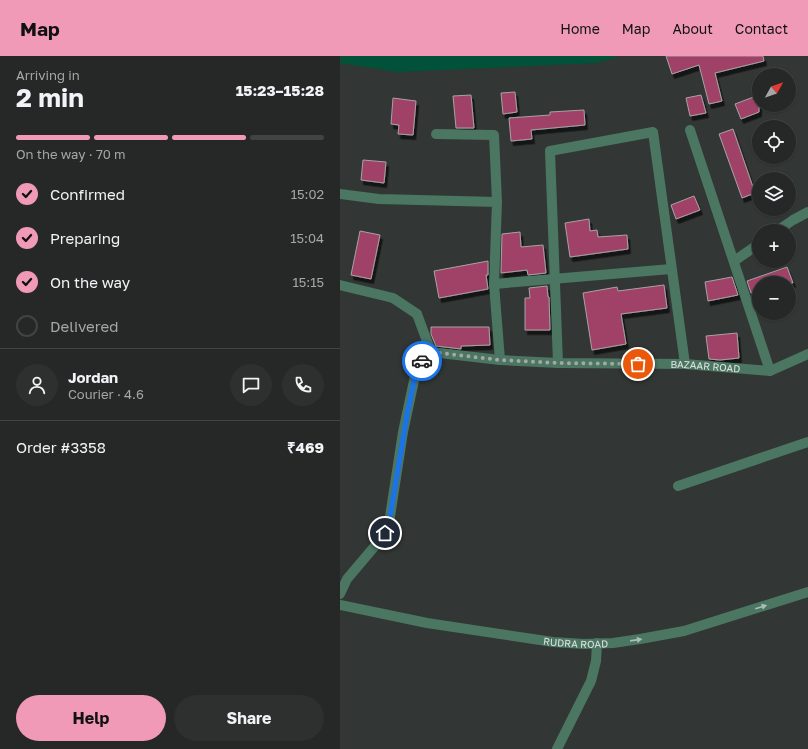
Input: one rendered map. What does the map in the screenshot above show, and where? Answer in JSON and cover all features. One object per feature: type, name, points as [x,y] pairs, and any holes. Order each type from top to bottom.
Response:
[{"type":"street","points":[[690,130],[770,371]]},
{"type":"street","points":[[558,363],[550,151],[653,132],[685,364]]},
{"type":"street","points":[[436,134],[494,134],[497,202],[494,284],[500,360]]},
{"type":"street","points":[[340,194],[378,199],[497,202]]},
{"type":"street","points":[[788,224],[808,212]]},
{"type":"street","points":[[734,262],[752,249]]},
{"type":"street","points":[[494,284],[672,269]]},
{"type":"street","points":[[340,285],[394,298],[416,314],[431,352],[424,358],[415,376],[389,523],[380,540],[350,574],[340,594]]},
{"type":"street","name":"BAZAAR ROAD","points":[[431,352],[500,360],[558,363],[685,364],[770,371],[808,354]]},
{"type":"street","points":[[678,486],[808,442]]},
{"type":"street","name":"RUDRA ROAD","points":[[340,605],[434,624],[553,642],[597,643],[640,639],[684,631],[808,592]]},
{"type":"street","points":[[557,749],[591,681],[596,661],[597,643]]},
{"type":"green space","points":[[340,56],[620,56],[597,63],[398,72],[340,63]]},
{"type":"building","points":[[666,56],[763,56],[764,61],[715,73],[722,101],[709,104],[699,65],[672,74]]},
{"type":"building","points":[[515,92],[517,112],[503,114],[501,93]]},
{"type":"building","points":[[471,95],[474,128],[456,128],[453,96]]},
{"type":"building","points":[[701,95],[706,113],[690,116],[686,98]]},
{"type":"building","points":[[393,98],[416,101],[413,135],[398,134],[399,125],[391,124]]},
{"type":"building","points":[[752,98],[752,112],[759,112],[741,119],[735,104]]},
{"type":"building","points":[[584,110],[585,125],[531,130],[532,139],[511,141],[509,118],[550,115],[550,112]]},
{"type":"building","points":[[733,129],[752,184],[752,194],[742,198],[719,134]]},
{"type":"building","points":[[363,160],[386,162],[384,183],[361,180]]},
{"type":"building","points":[[694,196],[700,210],[676,219],[671,205]]},
{"type":"building","points":[[589,219],[590,231],[597,230],[598,237],[627,235],[628,249],[570,257],[565,223]]},
{"type":"building","points":[[360,231],[380,235],[371,279],[351,275]]},
{"type":"building","points":[[520,232],[521,247],[543,245],[546,273],[528,275],[527,270],[501,273],[502,234]]},
{"type":"building","points":[[488,261],[488,275],[486,275],[488,289],[439,298],[434,271]]},
{"type":"building","points":[[787,268],[790,276],[761,276]]},
{"type":"building","points":[[732,277],[738,295],[708,301],[705,282]]},
{"type":"building","points":[[752,279],[752,293],[751,293],[747,281]]},
{"type":"building","points":[[664,285],[667,308],[621,314],[626,344],[592,350],[583,293],[617,287],[618,291]]},
{"type":"building","points":[[547,286],[549,297],[550,330],[525,330],[525,298],[530,298],[529,288]]},
{"type":"building","points":[[431,327],[489,327],[490,345],[461,346],[461,349],[436,346],[431,334]]},
{"type":"building","points":[[737,333],[739,358],[720,360],[709,359],[706,336]]},
{"type":"way so far","points":[[422,361],[431,352],[500,360],[558,363],[638,364]]},
{"type":"route","points":[[385,533],[389,523],[401,445],[415,376],[422,361]]}]
